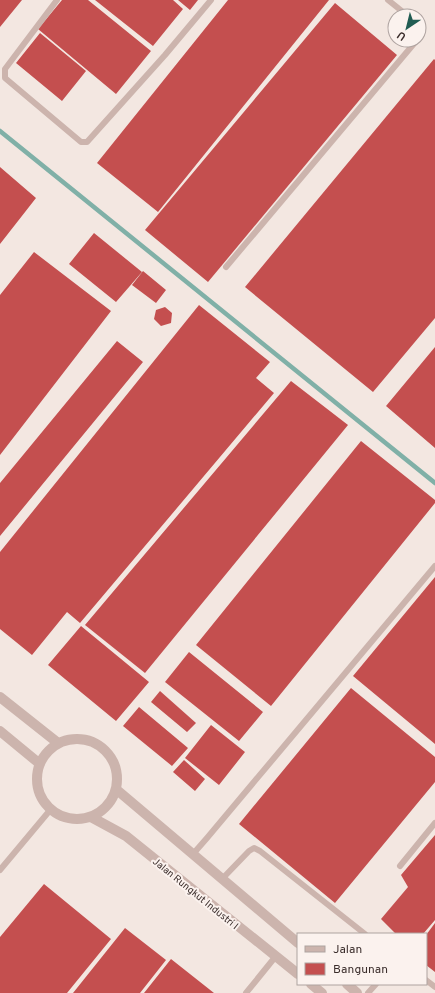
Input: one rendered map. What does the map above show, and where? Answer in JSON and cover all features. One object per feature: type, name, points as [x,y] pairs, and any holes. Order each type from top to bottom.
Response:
[{"type":"street","points":[[0,697],[58,743]]},
{"type":"street","points":[[0,731],[40,764]]},
{"type":"street","points":[[72,738],[88,740],[102,747],[113,759],[118,774],[117,790],[111,801],[103,810],[91,817],[77,819],[63,816],[51,809],[43,799],[38,788],[37,776],[40,764],[47,752],[58,743],[72,738]]},
{"type":"street","points":[[117,790],[297,942]]},
{"type":"street","name":"Jalan Rungkut Industri I","points":[[91,817],[126,836],[297,973]]},
{"type":"street","points":[[312,985],[322,993]]},
{"type":"street","points":[[348,985],[357,993]]},
{"type":"lane","points":[[57,0],[5,69],[5,78],[81,142],[87,142],[166,55],[211,0]]},
{"type":"lane","points":[[388,0],[398,8]]},
{"type":"lane","points":[[226,267],[410,48]]},
{"type":"lane","points":[[193,854],[435,566]]},
{"type":"lane","points":[[0,870],[51,809]]},
{"type":"lane","points":[[400,866],[435,823]]},
{"type":"lane","points":[[222,879],[249,850],[254,848],[260,851],[364,933]]},
{"type":"lane","points":[[247,993],[276,956]]},
{"type":"lane","points":[[427,981],[435,987]]},
{"type":"lane","points":[[368,993],[375,985]]},
{"type":"building","points":[[0,0],[22,0],[0,27]]},
{"type":"building","points":[[62,0],[88,0],[151,51],[116,94],[38,29]]},
{"type":"building","points":[[95,0],[173,0],[183,9],[153,46]]},
{"type":"building","points":[[178,0],[198,0],[190,10]]},
{"type":"building","points":[[228,0],[329,0],[158,212],[97,163]]},
{"type":"building","points":[[335,3],[397,55],[208,282],[145,230]]},
{"type":"building","points":[[40,33],[86,71],[62,101],[16,63]]},
{"type":"building","points":[[434,59],[435,318],[373,392],[245,287]]},
{"type":"building","points":[[0,167],[36,198],[0,244]]},
{"type":"building","points":[[94,233],[142,272],[116,302],[69,264]]},
{"type":"building","points":[[34,252],[111,311],[0,455],[0,295]]},
{"type":"building","points":[[143,271],[166,290],[156,303],[132,285]]},
{"type":"building","points":[[199,305],[270,362],[256,378],[274,393],[80,623],[67,612],[32,655],[0,629],[0,552]]},
{"type":"building","points":[[165,307],[172,313],[171,323],[161,326],[154,319],[156,310]]},
{"type":"building","points":[[117,341],[143,362],[0,536],[0,483]]},
{"type":"building","points":[[435,347],[435,448],[386,406]]},
{"type":"building","points":[[291,381],[348,425],[145,673],[85,625]]},
{"type":"building","points":[[361,441],[435,500],[435,503],[271,706],[196,645]]},
{"type":"building","points":[[435,577],[435,744],[353,676]]},
{"type":"building","points":[[81,626],[149,682],[116,721],[48,665]]},
{"type":"building","points":[[189,652],[263,712],[239,741],[165,682]]},
{"type":"building","points":[[351,688],[435,757],[435,782],[335,903],[239,824]]},
{"type":"building","points":[[160,691],[196,723],[187,732],[151,702]]},
{"type":"building","points":[[139,707],[188,748],[172,766],[123,726]]},
{"type":"building","points":[[211,725],[245,752],[219,785],[185,758]]},
{"type":"building","points":[[184,760],[205,779],[195,791],[173,772]]},
{"type":"building","points":[[435,835],[435,920],[424,933],[395,933],[381,919],[408,887],[401,875]]},
{"type":"building","points":[[44,884],[111,939],[67,993],[0,993],[0,937]]},
{"type":"building","points":[[435,923],[435,972],[427,966],[427,934]]},
{"type":"building","points":[[125,928],[166,960],[140,993],[73,993]]},
{"type":"building","points":[[171,959],[214,993],[144,993]]},
{"type":"waterway","points":[[0,131],[435,483]]}]
